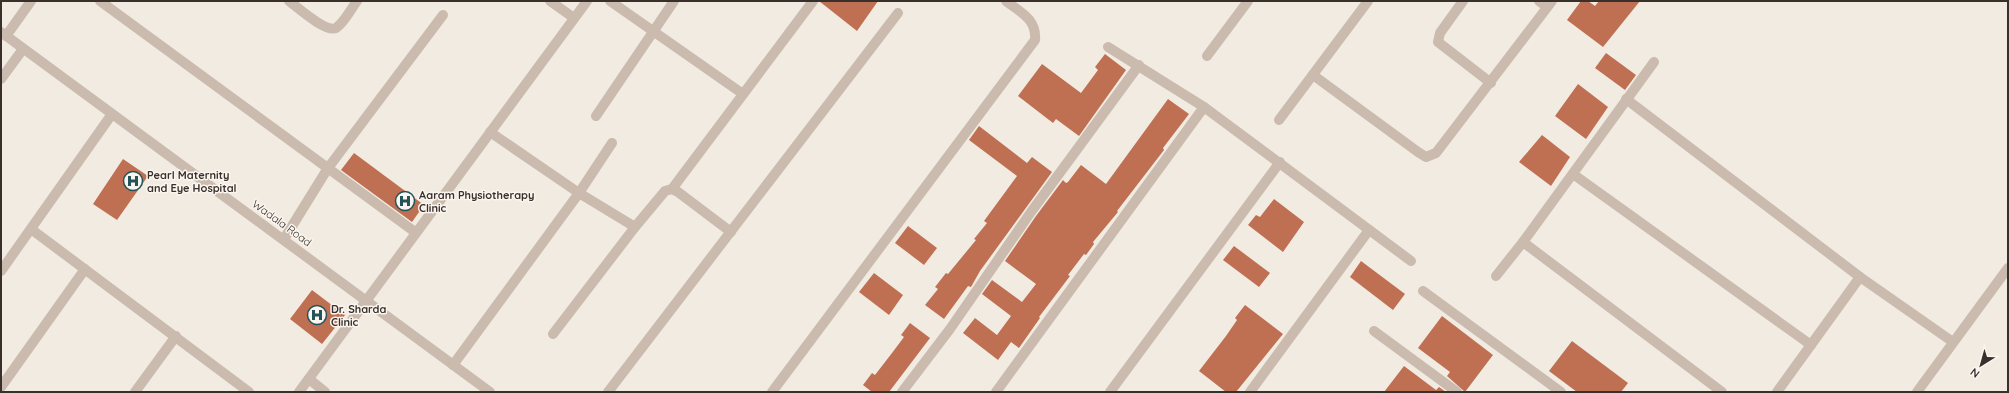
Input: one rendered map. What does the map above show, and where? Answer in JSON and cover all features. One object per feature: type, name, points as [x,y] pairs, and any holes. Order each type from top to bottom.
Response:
[{"type":"street","points":[[3,34],[31,1]]},
{"type":"street","points":[[100,1],[415,232]]},
{"type":"street","points":[[289,1],[323,26],[330,29],[336,28],[357,1]]},
{"type":"street","points":[[550,1],[574,18]]},
{"type":"street","points":[[299,392],[415,232],[587,1]]},
{"type":"street","points":[[610,1],[743,94]]},
{"type":"street","points":[[596,116],[674,1]]},
{"type":"street","points":[[553,334],[660,196],[665,191],[672,189],[813,1]]},
{"type":"street","points":[[772,392],[1035,40],[1034,25],[1029,18],[1006,1]]},
{"type":"street","points":[[1207,56],[1248,1]]},
{"type":"street","points":[[1462,1],[1440,33],[1438,42],[1491,83]]},
{"type":"street","points":[[1279,120],[1313,75],[1364,2]]},
{"type":"street","points":[[1313,75],[1426,157],[1436,153],[1491,83],[1546,3]]},
{"type":"street","points":[[608,392],[898,13]]},
{"type":"street","points":[[284,240],[328,168],[443,15]]},
{"type":"street","name":"Wadala Road","points":[[3,34],[366,299],[490,392]]},
{"type":"street","points":[[1108,47],[1204,107],[1411,260]]},
{"type":"street","points":[[1,79],[23,48]]},
{"type":"street","points":[[1496,276],[1523,242],[1654,62]]},
{"type":"street","points":[[902,392],[950,329],[1031,212],[1139,65]]},
{"type":"street","points":[[1626,99],[1860,276],[1953,342]]},
{"type":"street","points":[[996,392],[1204,107]]},
{"type":"street","points":[[1,271],[112,114]]},
{"type":"street","points":[[490,132],[579,192],[635,227]]},
{"type":"street","points":[[453,365],[579,192],[612,143]]},
{"type":"street","points":[[1110,392],[1280,162]]},
{"type":"street","points":[[1573,174],[1811,345]]},
{"type":"street","points":[[672,189],[731,232]]},
{"type":"street","points":[[31,228],[249,392]]},
{"type":"street","points":[[1250,392],[1369,230]]},
{"type":"street","points":[[1523,242],[1722,392]]},
{"type":"street","points":[[1917,392],[2008,268]]},
{"type":"street","points":[[1,387],[85,270]]},
{"type":"street","points":[[1777,392],[1860,276]]},
{"type":"street","points":[[1422,291],[1561,392]]},
{"type":"street","points":[[1374,332],[1457,392]]},
{"type":"street","points":[[135,392],[176,336]]},
{"type":"street","points":[[309,379],[325,392]]},
{"type":"building","points":[[819,1],[878,1],[857,31]]},
{"type":"building","points":[[1581,1],[1588,1],[1595,6],[1599,1],[1640,1],[1603,47],[1567,20]]},
{"type":"building","points":[[1606,53],[1636,75],[1625,90],[1595,68]]},
{"type":"building","points":[[1105,54],[1126,70],[1079,136],[1056,119],[1053,123],[1018,96],[1042,64],[1081,93],[1098,70],[1095,67]]},
{"type":"building","points":[[1578,84],[1608,107],[1586,139],[1555,116]]},
{"type":"building","points":[[1168,99],[1189,114],[1163,148],[1164,150],[1117,211],[1118,212],[1093,242],[1094,244],[1086,255],[1084,254],[1068,275],[1070,276],[1039,317],[1040,318],[1019,348],[1011,342],[998,360],[963,333],[975,318],[997,335],[1011,316],[982,294],[992,280],[1022,302],[1036,284],[1005,261],[1036,216],[1063,180],[1066,183],[1068,182],[1081,165],[1106,184]]},
{"type":"building","points":[[979,126],[1027,163],[1032,157],[1052,172],[980,271],[971,287],[968,286],[944,319],[925,305],[938,289],[935,287],[946,273],[948,274],[976,240],[974,239],[987,223],[984,221],[1017,176],[969,140]]},
{"type":"building","points":[[1542,135],[1570,157],[1551,186],[1519,162]]},
{"type":"building","points":[[354,153],[424,205],[412,222],[341,170]]},
{"type":"building","points":[[123,159],[148,176],[117,220],[93,204]]},
{"type":"building","points":[[1274,199],[1304,222],[1283,252],[1248,225],[1256,215],[1260,217]]},
{"type":"building","points":[[908,226],[937,248],[924,265],[895,243]]},
{"type":"building","points":[[1234,246],[1270,273],[1259,287],[1223,260]]},
{"type":"building","points":[[1361,261],[1405,294],[1393,310],[1350,277]]},
{"type":"building","points":[[874,273],[903,295],[889,315],[859,292]]},
{"type":"building","points":[[312,290],[345,315],[322,344],[290,319]]},
{"type":"building","points":[[1245,305],[1283,334],[1236,392],[1226,392],[1199,371],[1226,336],[1237,320],[1235,318]]},
{"type":"building","points":[[1442,316],[1493,355],[1465,392],[1447,376],[1450,372],[1418,348]]},
{"type":"building","points":[[910,323],[930,338],[889,392],[872,392],[863,385],[872,373],[875,375],[892,353],[904,337],[901,335]]},
{"type":"building","points":[[1572,341],[1628,383],[1621,392],[1577,392],[1549,371]]},
{"type":"building","points":[[1404,366],[1436,390],[1439,387],[1446,392],[1384,392]]},
{"type":"place","name":"Pearl Maternity and Eye Hospital","points":[[133,181]]},
{"type":"place","name":"Aaram Physiotherapy Clinic","points":[[405,201]]},
{"type":"place","name":"Dr. Sharda Clinic","points":[[317,315]]}]
